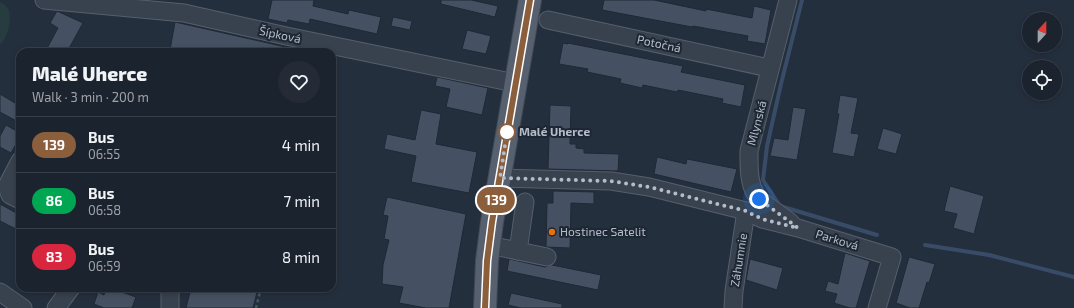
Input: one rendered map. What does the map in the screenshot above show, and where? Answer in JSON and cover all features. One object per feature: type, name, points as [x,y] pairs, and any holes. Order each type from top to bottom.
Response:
[{"type":"main road","points":[[484,304],[489,245],[530,0]]},
{"type":"street","name":"Šípková","points":[[44,0],[184,13],[293,38],[515,83]]},
{"type":"street","name":"Mlynská","points":[[788,0],[749,151],[749,171],[754,190],[759,199],[798,228]]},
{"type":"street","name":"Potočná","points":[[548,20],[770,68]]},
{"type":"street","points":[[16,169],[7,186],[10,195],[16,198]]},
{"type":"street","name":"Parková","points":[[500,178],[610,181],[638,185],[746,211],[762,219],[798,228],[892,257],[877,308]]},
{"type":"street","points":[[518,251],[525,202]]},
{"type":"street","name":"Záhumnie","points":[[733,308],[734,290],[746,211]]},
{"type":"street","points":[[489,245],[547,257]]},
{"type":"street","points":[[56,308],[67,292]]},
{"type":"street","points":[[170,292],[170,308]]},
{"type":"street","points":[[0,293],[1,308]]},
{"type":"street","points":[[0,293],[23,308]]},
{"type":"path","points":[[256,308],[260,292]]},
{"type":"green space","points":[[0,2],[8,9],[10,19],[7,34],[3,42],[0,44]]},
{"type":"building","points":[[272,0],[314,0],[313,6],[348,14],[349,10],[381,17],[377,34],[310,19],[309,24],[288,20],[287,23],[268,19]]},
{"type":"building","points":[[441,0],[471,0],[498,6],[495,17],[441,4]]},
{"type":"building","points":[[604,0],[654,0],[706,11],[706,9],[752,18],[754,6],[771,10],[765,44],[747,41],[748,36],[602,10]]},
{"type":"building","points":[[57,11],[83,23],[69,48],[47,48],[58,28],[50,23]]},
{"type":"building","points":[[393,17],[412,21],[410,30],[391,26]]},
{"type":"building","points":[[175,22],[290,48],[170,48]]},
{"type":"building","points":[[467,30],[491,36],[486,54],[462,49]]},
{"type":"building","points":[[563,43],[683,66],[681,72],[745,85],[741,107],[722,103],[723,99],[678,90],[677,92],[643,85],[642,88],[620,83],[621,79],[587,72],[588,69],[559,64]]},
{"type":"building","points":[[437,77],[488,88],[482,115],[446,107],[450,89],[435,86]]},
{"type":"building","points":[[0,94],[16,104],[16,121],[0,112]]},
{"type":"building","points":[[840,95],[858,98],[851,133],[859,134],[854,157],[832,153],[839,114],[837,114]]},
{"type":"building","points":[[550,105],[571,106],[570,144],[576,144],[576,148],[584,149],[584,153],[619,154],[618,171],[548,169]]},
{"type":"building","points":[[793,107],[806,109],[797,160],[770,156],[774,138],[788,140]]},
{"type":"building","points":[[421,110],[441,114],[436,144],[477,152],[469,193],[411,182],[416,156],[384,149],[387,134],[415,140]]},
{"type":"building","points":[[6,125],[16,131],[16,144],[11,153],[0,147],[0,136]]},
{"type":"building","points":[[883,128],[902,134],[896,154],[877,149]]},
{"type":"building","points":[[657,157],[686,164],[687,159],[737,169],[731,192],[654,174]]},
{"type":"building","points":[[950,186],[984,196],[974,234],[953,228],[957,214],[944,211]]},
{"type":"building","points":[[553,191],[594,192],[594,204],[571,203],[570,248],[546,247],[547,203],[553,203]]},
{"type":"building","points":[[387,197],[466,214],[449,308],[426,308],[399,303],[403,287],[382,284],[383,265],[389,240],[384,239],[388,216],[383,215]]},
{"type":"building","points":[[0,204],[16,213],[16,229],[0,221]]},
{"type":"building","points":[[845,253],[870,261],[856,308],[850,308],[834,303],[837,294],[825,291],[828,281],[838,284]]},
{"type":"building","points":[[909,257],[935,264],[929,283],[927,282],[919,308],[910,308],[896,303]]},
{"type":"building","points":[[509,259],[545,267],[552,265],[601,275],[598,290],[507,271]]},
{"type":"building","points":[[750,259],[783,268],[777,290],[746,280]]},
{"type":"building","points":[[98,292],[104,295],[105,292],[122,292],[136,297],[132,308],[104,308],[94,304]]},
{"type":"building","points":[[190,292],[257,292],[253,308],[186,308]]},
{"type":"building","points":[[511,293],[562,304],[562,308],[521,308],[508,305]]},
{"type":"waterway","points":[[802,0],[767,146],[763,180],[780,206],[877,235]]},
{"type":"waterway","points":[[925,245],[989,255],[1074,277]]},
{"type":"bus line","name":"139","points":[[485,308],[484,298],[487,261],[492,222],[530,0]]},
{"type":"place","name":"Malé Uherce","points":[[507,132]]},
{"type":"place","name":"Hostinec Satelit","points":[[552,232]]},
{"type":"route","points":[[507,132],[500,178],[610,181],[649,187],[746,211],[762,219],[798,228],[759,199]]}]
